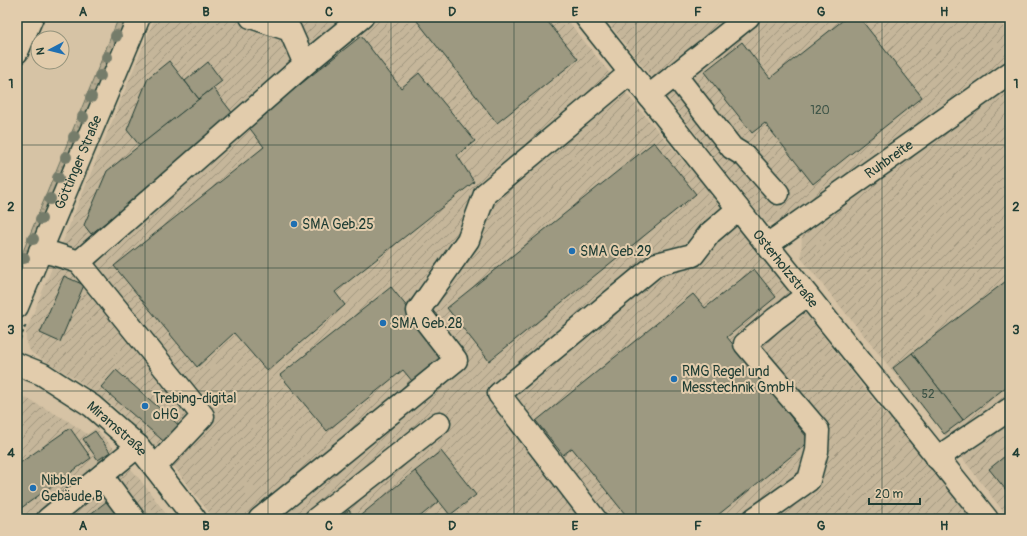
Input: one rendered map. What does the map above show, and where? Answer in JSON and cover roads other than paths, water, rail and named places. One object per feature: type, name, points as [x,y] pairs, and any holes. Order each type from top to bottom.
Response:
[{"type":"street","points":[[17,52],[32,17]]},
{"type":"street","name":"Göttinger Straße","points":[[17,307],[139,17]]},
{"type":"street","points":[[251,17],[290,30],[305,64]]},
{"type":"street","points":[[79,262],[305,64],[362,17]]},
{"type":"street","name":"Osterholzstraße","points":[[586,17],[987,519]]},
{"type":"street","points":[[649,96],[748,17]]},
{"type":"street","points":[[260,519],[456,360],[418,310],[468,240],[485,194],[630,72]]},
{"type":"street","name":"Ruhbreite","points":[[767,245],[1010,73]]},
{"type":"street","points":[[674,75],[732,148],[745,156],[778,193]]},
{"type":"street","points":[[595,519],[499,394],[657,264],[693,255],[710,233],[738,209]]},
{"type":"street","points":[[40,252],[54,254],[79,262],[203,416],[155,467]]},
{"type":"street","points":[[754,519],[809,480],[818,451],[818,430],[745,344],[774,319],[807,294]]},
{"type":"street","name":"Miramstraße","points":[[17,364],[42,374],[92,406],[138,446],[195,519]]},
{"type":"street","points":[[937,458],[1010,409]]},
{"type":"street","points":[[316,519],[439,423]]},
{"type":"street","points":[[48,519],[138,446]]},
{"type":"street","points":[[102,476],[134,519]]},
{"type":"place","name":"SMA Geb.25","points":[[294,224]]},
{"type":"place","name":"SMA Geb.29","points":[[572,251]]},
{"type":"place","name":"SMA Geb.28","points":[[383,323]]},
{"type":"place","name":"RMG Regel und Messtechnik GmbH","points":[[674,379]]},
{"type":"place","name":"Trebing-digital oHG","points":[[145,406]]},
{"type":"place","name":"Nibbler Gebäude B","points":[[33,488]]}]
